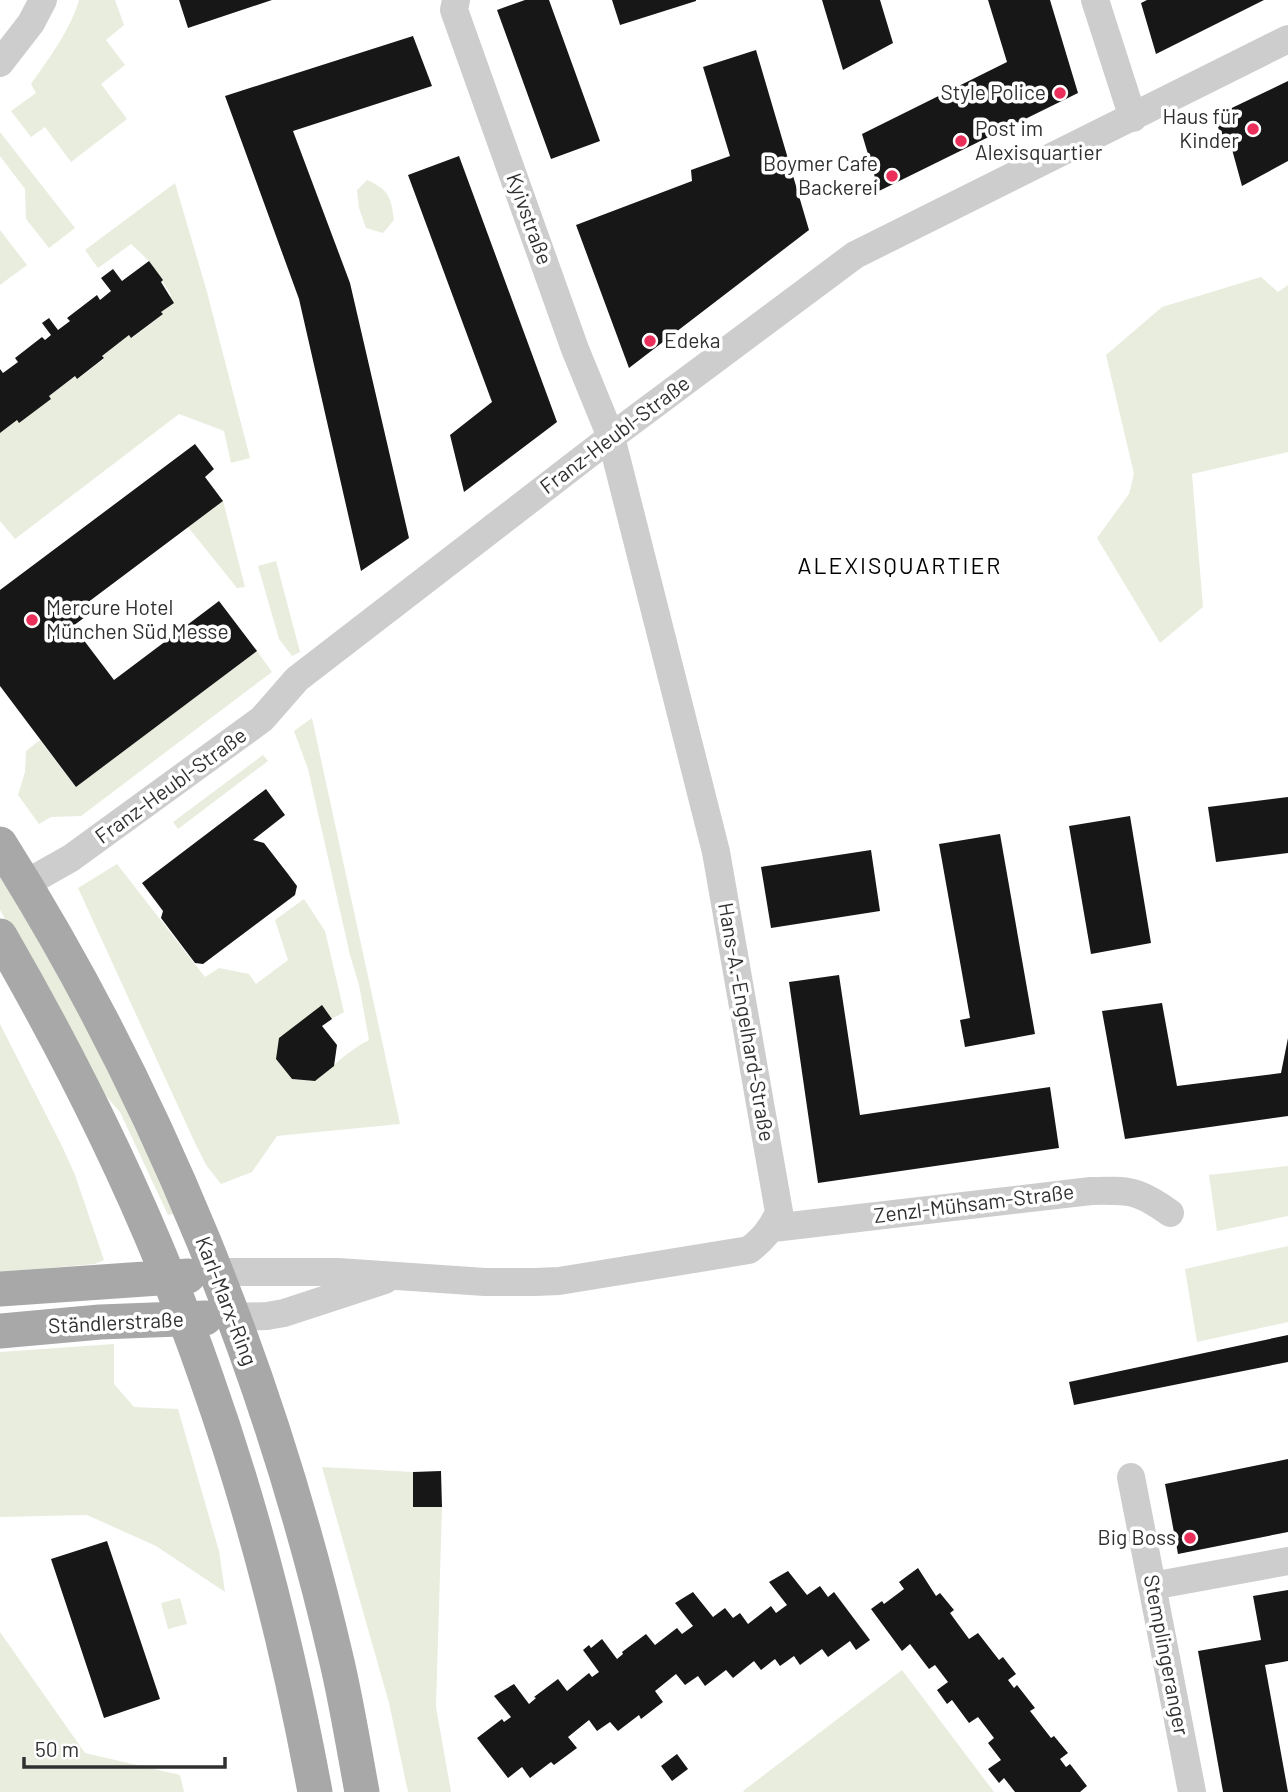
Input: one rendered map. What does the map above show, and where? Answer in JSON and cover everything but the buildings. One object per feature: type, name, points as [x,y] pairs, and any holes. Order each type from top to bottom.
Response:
[{"type":"main road","name":"Karl-Marx-Ring","points":[[0,844],[79,980],[123,1065],[194,1218],[233,1317],[299,1517],[337,1662],[362,1792]]},
{"type":"main road","points":[[0,936],[92,1107],[168,1278],[210,1389],[268,1580],[315,1792]]},
{"type":"main road","name":"Ständlerstraße","points":[[0,1289],[168,1278],[215,1272]]},
{"type":"main road","name":"Ständlerstraße","points":[[0,1331],[100,1322],[233,1317]]},
{"type":"street","points":[[0,63],[31,23],[43,0]]},
{"type":"street","name":"Kyivstraße","points":[[456,0],[454,10],[575,349],[611,437]]},
{"type":"street","points":[[1095,0],[1133,118]]},
{"type":"street","name":"Franz-Heubl-Straße","points":[[25,884],[71,858],[262,719],[297,679],[611,437],[855,255],[1288,39]]},
{"type":"street","name":"Hans-A.-Engelhard-Straße","points":[[611,437],[716,852],[779,1212],[773,1228]]},
{"type":"street","name":"Zenzl-Mühsam-Straße","points":[[773,1228],[1091,1191],[1119,1190],[1145,1195],[1170,1213]]},
{"type":"street","points":[[215,1272],[338,1272],[485,1282],[559,1281],[749,1250],[773,1228]]},
{"type":"street","points":[[233,1317],[267,1317],[284,1313],[394,1277]]},
{"type":"street","name":"Stemplingeranger","points":[[1131,1477],[1192,1792]]},
{"type":"street","points":[[1152,1586],[1288,1561]]},
{"type":"shaded area","points":[[79,0],[115,0],[124,25],[106,40],[125,65],[101,84],[127,119],[71,162],[45,127],[31,137],[11,111],[36,93],[31,84],[65,33]]},
{"type":"shaded area","points":[[0,132],[75,228],[49,248],[26,219],[25,189],[0,156]]},
{"type":"shaded area","points":[[367,180],[388,195],[392,205],[394,220],[383,233],[366,228],[359,208],[357,190]]},
{"type":"shaded area","points":[[175,183],[207,292],[250,458],[231,463],[224,431],[179,414],[15,539],[0,521],[0,433],[51,399],[49,396],[75,376],[77,379],[104,359],[102,356],[129,335],[132,338],[163,314],[161,312],[171,295],[149,261],[131,244],[98,268],[85,250]]},
{"type":"shaded area","points":[[0,230],[27,265],[0,285]]},
{"type":"shaded area","points":[[1261,277],[1278,292],[1288,285],[1288,452],[1192,474],[1203,607],[1160,643],[1097,538],[1129,494],[1134,474],[1106,355],[1162,307]]},
{"type":"shaded area","points":[[223,501],[245,587],[237,588],[188,527]]},
{"type":"shaded area","points":[[276,561],[300,652],[292,656],[279,639],[258,566]]},
{"type":"shaded area","points":[[257,651],[272,672],[81,816],[51,817],[39,824],[18,795],[25,772],[26,751],[40,740],[76,787]]},
{"type":"shaded area","points":[[312,718],[400,1124],[277,1136],[252,1172],[221,1184],[206,1165],[195,1143],[78,888],[117,864],[205,977],[219,968],[249,974],[256,984],[288,960],[275,920],[304,899],[325,931],[344,1012],[332,1019],[322,1006],[276,1059],[292,1079],[315,1081],[347,1054],[369,1040],[359,985],[308,769],[294,731]]},
{"type":"shaded area","points":[[263,755],[268,761],[178,829],[173,822]]},
{"type":"shaded area","points":[[0,871],[113,1075],[176,1213],[168,1215],[120,1112],[96,1085],[0,910]]},
{"type":"shaded area","points":[[0,1024],[75,1175],[104,1260],[95,1264],[0,1272]]},
{"type":"shaded area","points":[[1288,1166],[1288,1216],[1217,1231],[1209,1175]]},
{"type":"shaded area","points":[[1288,1246],[1288,1322],[1197,1342],[1185,1269]]},
{"type":"shaded area","points":[[114,1344],[114,1384],[134,1407],[178,1409],[219,1551],[225,1592],[156,1546],[87,1515],[0,1517],[0,1352]]},
{"type":"shaded area","points":[[322,1467],[413,1472],[414,1507],[442,1507],[436,1707],[451,1792],[408,1792],[389,1703]]},
{"type":"shaded area","points":[[180,1598],[187,1624],[168,1629],[161,1603]]},
{"type":"shaded area","points":[[0,1632],[85,1753],[180,1775],[184,1792],[0,1792]]},
{"type":"shaded area","points":[[902,1670],[994,1792],[743,1791]]},
{"type":"place","name":"Style Police","points":[[1060,93]]},
{"type":"place","name":"Haus für Kinder","points":[[1253,129]]},
{"type":"place","name":"Post im Alexisquartier","points":[[961,141]]},
{"type":"place","name":"Boymer Cafe Backerei","points":[[892,176]]},
{"type":"place","name":"Edeka","points":[[650,341]]},
{"type":"place","name":"Mercure Hotel München Süd Messe","points":[[32,620]]},
{"type":"place","name":"Big Boss","points":[[1190,1538]]},
{"type":"district","name":"ALEXISQUARTIER","points":[[900,566]]}]
